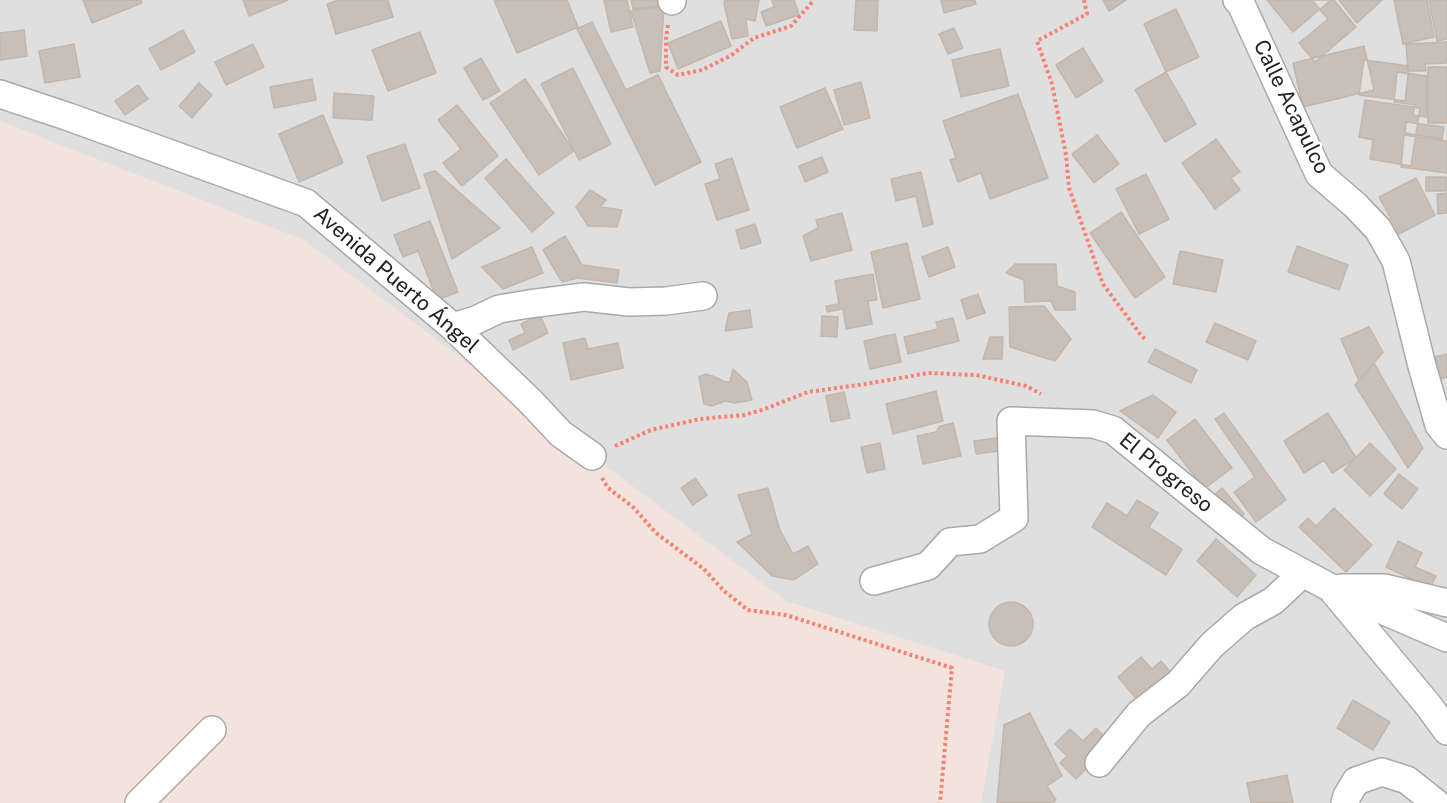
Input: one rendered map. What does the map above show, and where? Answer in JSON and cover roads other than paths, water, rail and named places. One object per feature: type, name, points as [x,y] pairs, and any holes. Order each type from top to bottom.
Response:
[{"type":"street","name":"Calle Acapulco","points":[[1237,0],[1241,4],[1319,174],[1355,204],[1378,229],[1396,261],[1438,425],[1447,435]]},
{"type":"street","name":"Avenida Puerto Ángel","points":[[0,94],[306,203],[453,327],[561,434],[592,456]]},
{"type":"street","points":[[453,327],[476,320],[499,309],[584,297],[629,302],[703,297]]},
{"type":"street","name":"El Progreso","points":[[874,581],[928,566],[950,542],[980,539],[1014,518],[1011,421],[1093,424],[1113,430],[1262,551],[1331,588],[1447,638]]},
{"type":"street","points":[[1099,764],[1139,714],[1178,684],[1212,645],[1244,618],[1273,601],[1304,573]]},
{"type":"street","points":[[1331,588],[1385,588],[1447,603]]},
{"type":"street","points":[[1331,588],[1447,731]]},
{"type":"street","points":[[139,803],[212,730]]},
{"type":"street","points":[[1345,803],[1356,781],[1382,772],[1407,780],[1436,803]]}]
